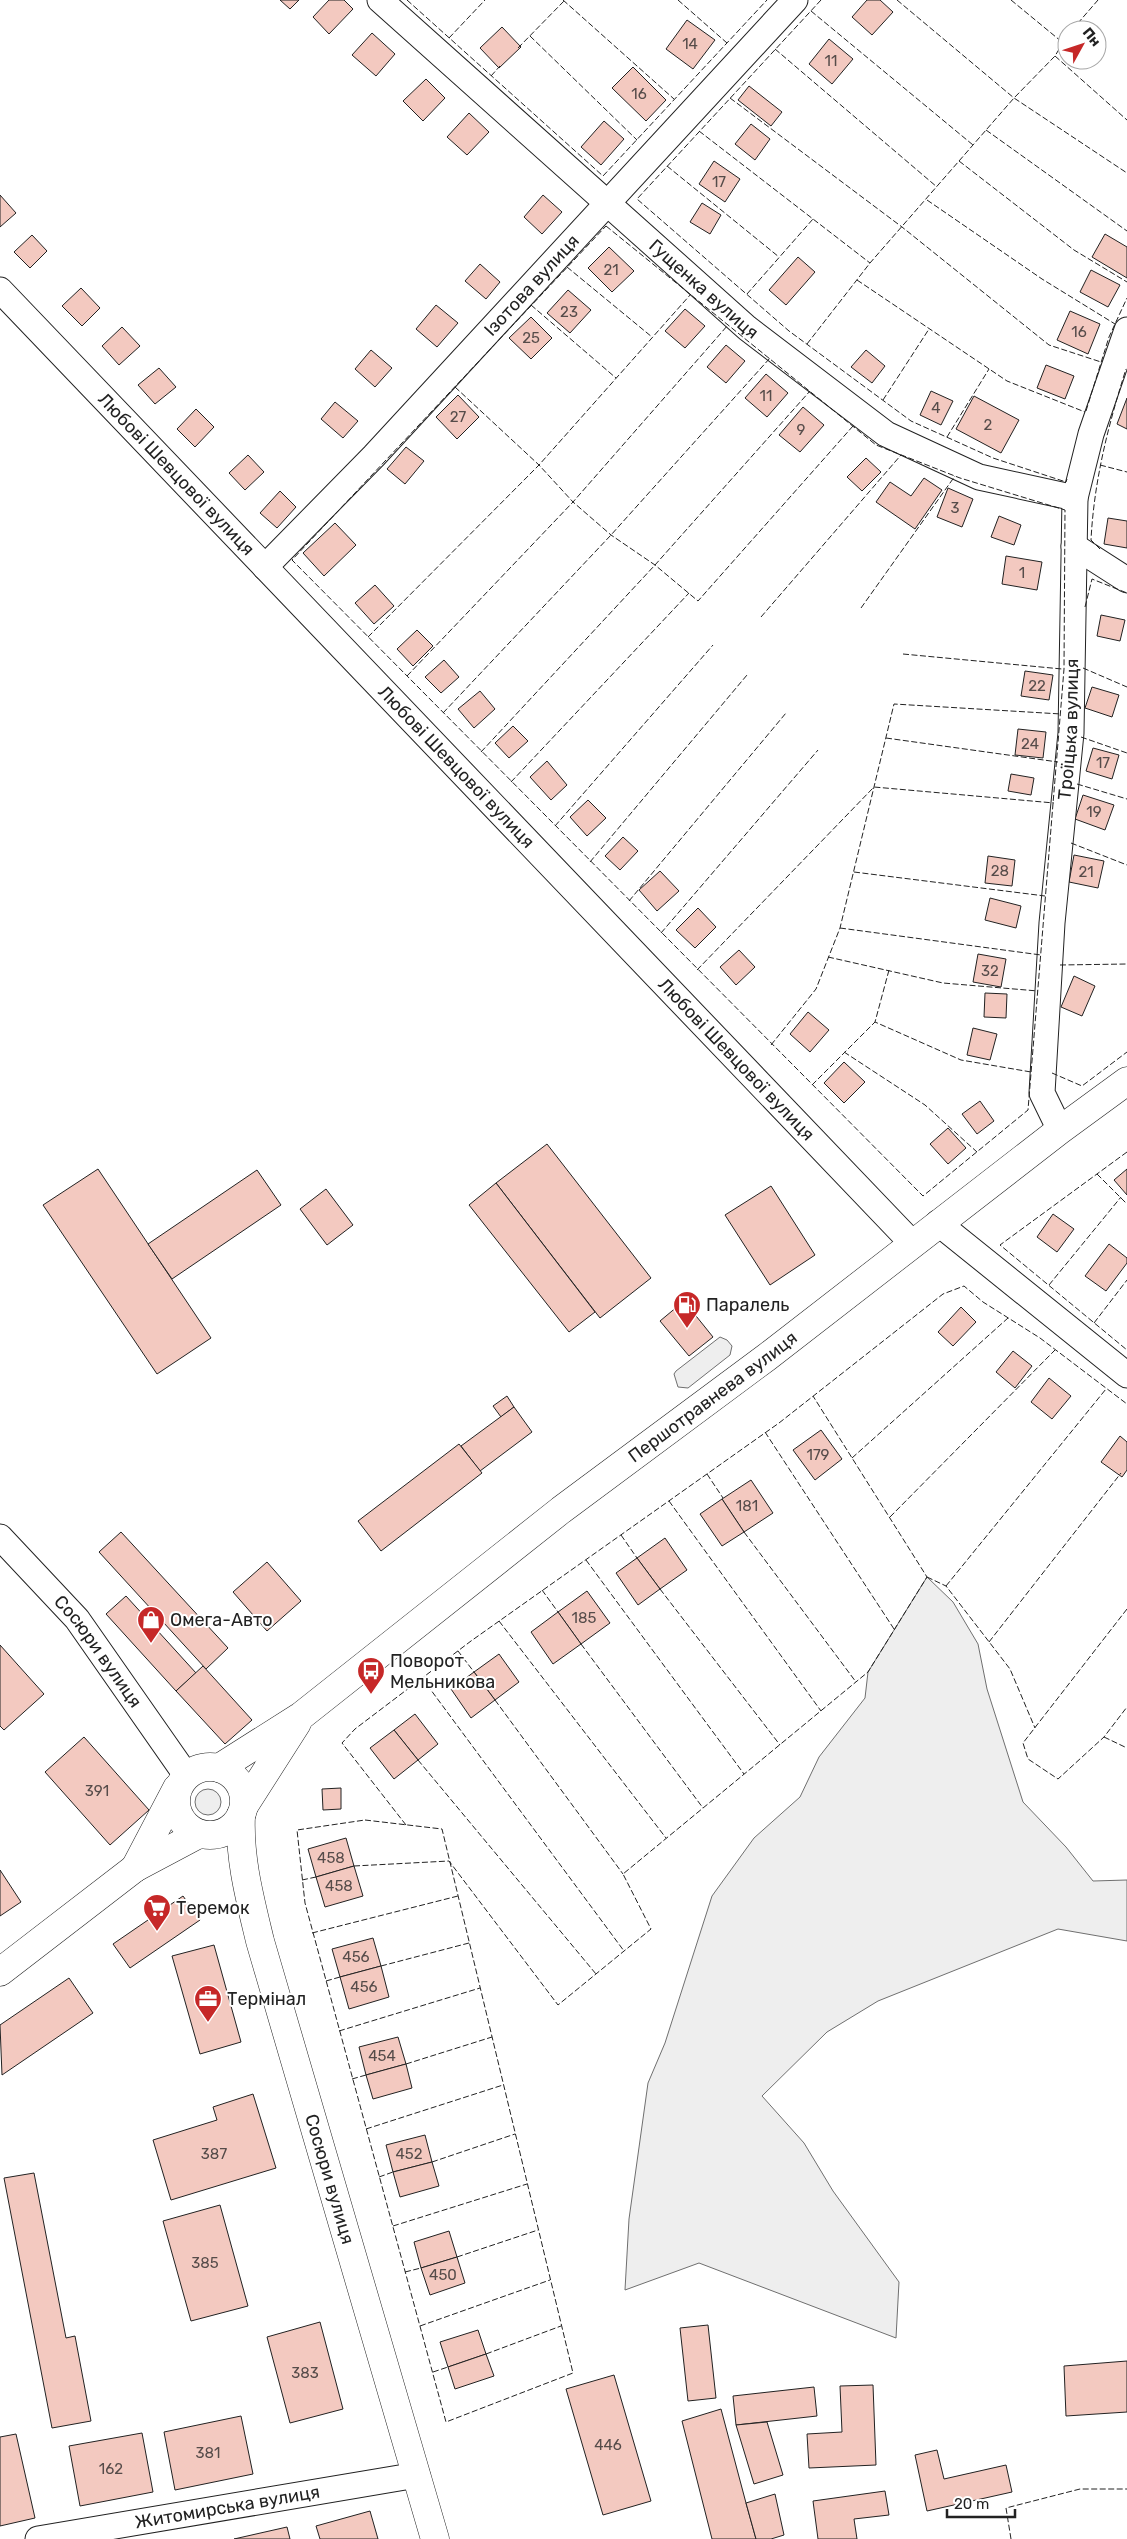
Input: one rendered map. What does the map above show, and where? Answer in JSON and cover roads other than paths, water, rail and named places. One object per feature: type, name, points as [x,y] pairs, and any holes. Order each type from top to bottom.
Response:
[{"type":"main road","name":"Першотравнева вулиця","points":[[219,1768],[301,1716],[561,1510],[767,1357],[938,1223],[1127,1081]]},
{"type":"main road","name":"Першотравнева вулиця","points":[[242,1811],[301,1716]]},
{"type":"main road","points":[[0,1972],[135,1868],[199,1834],[219,1834],[236,1824],[242,1811],[244,1794],[239,1782],[230,1773],[219,1768],[202,1767],[182,1780],[135,1868]]},
{"type":"main road","points":[[182,1780],[175,1795],[178,1814],[183,1823],[199,1834]]},
{"type":"main road","name":"Сосюри вулиця","points":[[242,1811],[240,1841],[243,1869],[260,1941],[436,2539]]},
{"type":"street","name":"Гущенка вулиця","points":[[380,0],[747,328],[886,434],[979,477],[1075,498]]},
{"type":"street","name":"Ізотова вулиця","points":[[265,568],[374,456],[795,0]]},
{"type":"street","name":"Любові Шевцової вулиця","points":[[0,290],[912,1244]]},
{"type":"street","name":"Троїцька вулиця","points":[[1060,1130],[1042,1094],[1052,923],[1071,733],[1075,498],[1091,434],[1127,330]]},
{"type":"street","points":[[1074,546],[1127,580]]},
{"type":"street","points":[[938,1223],[1127,1375]]},
{"type":"street","name":"Сосюри вулиця","points":[[0,1537],[77,1619],[182,1780]]},
{"type":"street","name":"Житомирська вулиця","points":[[38,2539],[417,2475]]},
{"type":"place","name":"Паралель","points":[[687,1329]]},
{"type":"place","name":"Омега-Авто","points":[[151,1644]]},
{"type":"place","name":"Поворот Мельникова","points":[[371,1695]]},
{"type":"place","name":"Теремок","points":[[157,1932]]},
{"type":"place","name":"Термінал","points":[[208,2023]]}]
